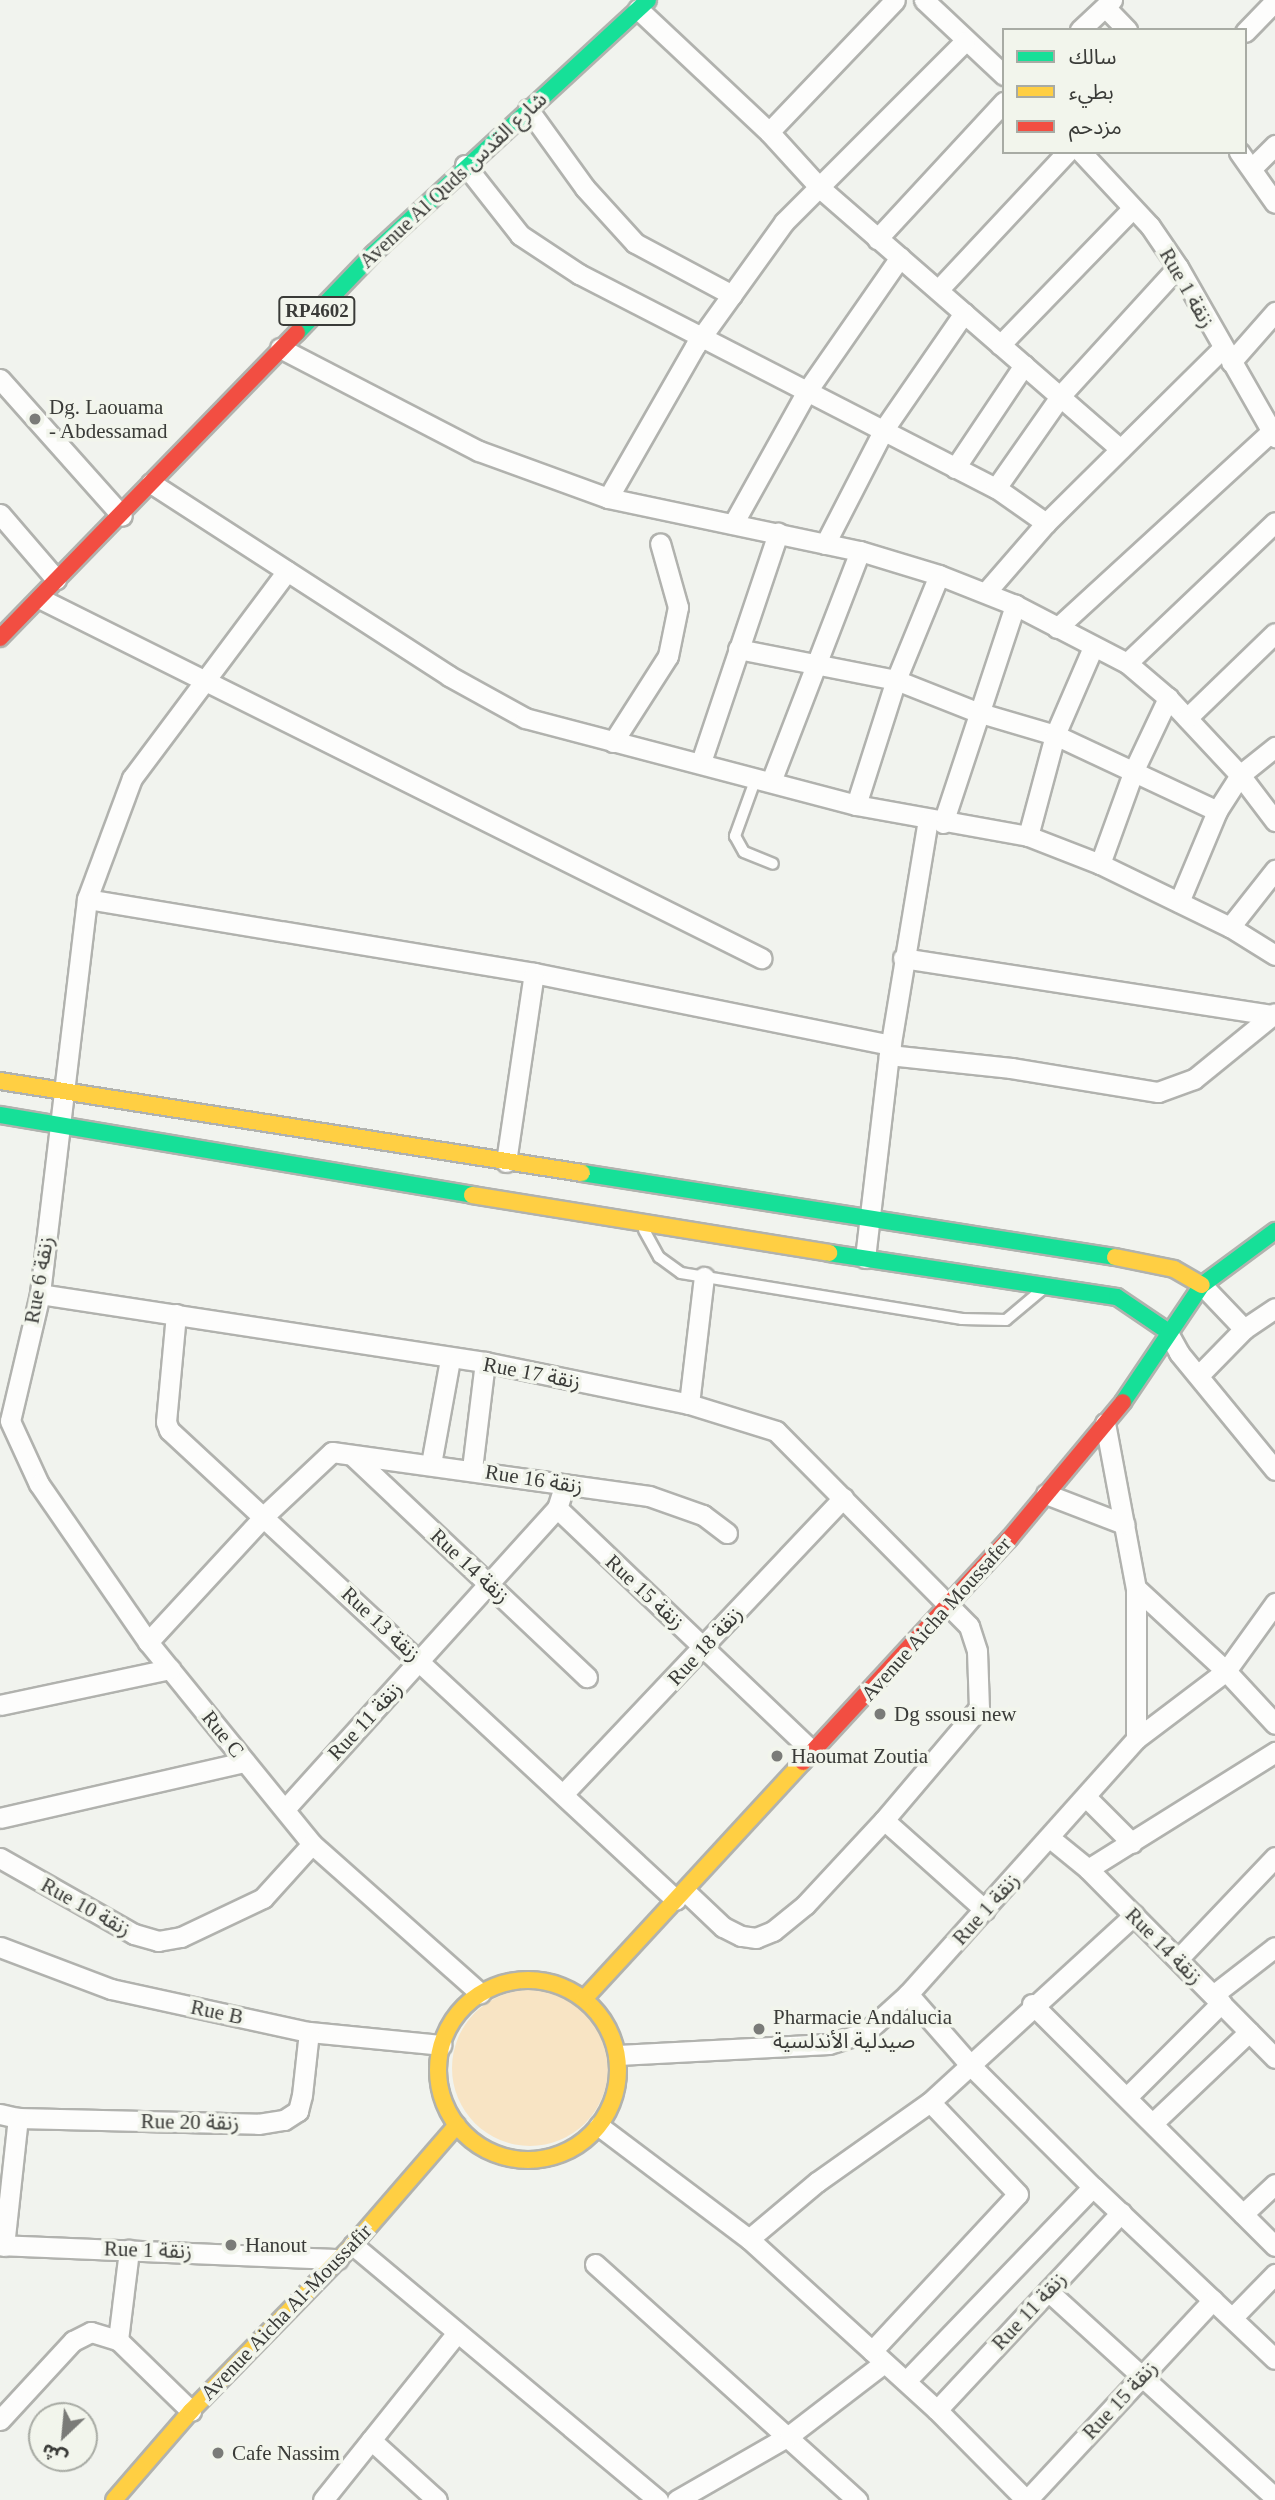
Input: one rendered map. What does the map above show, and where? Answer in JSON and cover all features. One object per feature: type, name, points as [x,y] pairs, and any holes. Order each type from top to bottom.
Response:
[{"type":"street","points":[[769,132],[894,0]]},
{"type":"street","points":[[1247,30],[1275,1]]},
{"type":"street","points":[[1082,28],[1108,3],[1126,28]]},
{"type":"street","points":[[936,4],[964,42],[1002,73]]},
{"type":"street","points":[[643,5],[769,132],[820,188],[1120,449]]},
{"type":"street","name":"Avenue Al Quds شارع القدس","points":[[0,638],[41,599],[56,579],[122,516],[279,348],[465,165],[643,5]]},
{"type":"street","points":[[608,499],[703,336],[784,222],[964,42]]},
{"type":"street","points":[[877,239],[1002,104]]},
{"type":"street","points":[[528,109],[585,188],[635,243],[732,295]]},
{"type":"street","points":[[1252,168],[1275,145]]},
{"type":"street","points":[[938,290],[1065,154]]},
{"type":"street","name":"Rue 1 زنقة","points":[[1083,154],[1132,209],[1178,267],[1273,434]]},
{"type":"street","points":[[1241,154],[1275,203]]},
{"type":"street","points":[[465,165],[520,235],[579,274],[996,488],[1046,523]]},
{"type":"street","points":[[1000,345],[1132,209]]},
{"type":"street","points":[[733,524],[807,391],[900,257]]},
{"type":"street","points":[[996,488],[1061,395],[1178,267]]},
{"type":"street","points":[[986,592],[1046,523],[1120,449],[1275,312]]},
{"type":"street","points":[[825,544],[884,429],[964,313]]},
{"type":"street","points":[[279,348],[480,452],[608,499],[859,551],[939,575],[1015,605],[1127,663],[1187,718],[1240,775],[1275,821]]},
{"type":"street","points":[[956,468],[1024,365]]},
{"type":"street","points":[[0,379],[122,516]]},
{"type":"street","points":[[1058,628],[1273,434]]},
{"type":"street","points":[[151,483],[449,676],[525,718],[613,742],[765,777],[856,804],[935,822],[1028,836],[1100,864],[1179,902],[1230,927],[1275,955]]},
{"type":"street","points":[[0,514],[56,579]]},
{"type":"street","points":[[1127,663],[1275,522]]},
{"type":"street","points":[[701,762],[778,533]]},
{"type":"street","points":[[613,742],[668,656],[677,607],[660,543]]},
{"type":"street","points":[[765,777],[819,665],[859,551]]},
{"type":"street","name":"Rue 6 زنقة","points":[[12,1435],[12,1403],[40,1294],[63,1123],[87,899],[132,778],[202,681],[287,571]]},
{"type":"street","points":[[856,804],[896,680],[939,575]]},
{"type":"street","points":[[41,599],[761,958]]},
{"type":"street","points":[[865,1258],[903,958],[935,822],[1015,605]]},
{"type":"street","points":[[1187,718],[1275,633]]},
{"type":"street","points":[[1028,836],[1055,735],[1093,647]]},
{"type":"street","points":[[738,649],[896,680],[977,712],[1055,735],[1217,811]]},
{"type":"street","points":[[1100,864],[1134,770],[1168,698]]},
{"type":"street","points":[[1179,902],[1217,811],[1240,775],[1275,747]]},
{"type":"street","points":[[1230,927],[1275,870]]},
{"type":"street","points":[[87,899],[534,973],[890,1050],[1158,1092],[1194,1079],[1273,1014]]},
{"type":"street","points":[[903,958],[1273,1014]]},
{"type":"street","points":[[506,1162],[534,973]]},
{"type":"street","points":[[0,1081],[1134,1260],[1174,1269],[1202,1285],[1244,1329]]},
{"type":"street","points":[[0,1115],[63,1123],[640,1223],[1116,1297],[1167,1331],[1275,1470]]},
{"type":"street","name":"Avenue Aicha Moussafer","points":[[584,1999],[952,1605],[1124,1401],[1167,1331],[1202,1285],[1275,1231]]},
{"type":"street","points":[[689,1404],[704,1277]]},
{"type":"street","name":"Rue 17 زنقة","points":[[40,1294],[450,1359],[485,1362],[689,1404],[776,1431],[952,1605],[969,1626],[977,1651],[979,1708],[884,1820]]},
{"type":"street","points":[[1200,1374],[1244,1329],[1275,1308]]},
{"type":"street","name":"Rue 13 زنقة","points":[[176,1314],[166,1422],[169,1430],[565,1792],[681,1896],[723,1927],[756,1938],[773,1931],[805,1905],[884,1820]]},
{"type":"street","points":[[431,1464],[450,1359]]},
{"type":"street","points":[[472,1469],[485,1362]]},
{"type":"street","points":[[1105,1423],[1136,1588],[1136,1739]]},
{"type":"street","name":"Rue C","points":[[12,1435],[39,1484],[148,1642],[312,1844],[480,1993]]},
{"type":"street","name":"Rue 16 زنقة","points":[[265,1515],[332,1452],[566,1483],[683,1506],[727,1533]]},
{"type":"street","name":"Rue 14 زنقة","points":[[353,1456],[587,1677]]},
{"type":"street","points":[[557,1508],[566,1483]]},
{"type":"street","points":[[1046,1494],[1124,1524]]},
{"type":"street","name":"Rue 18 زنقة","points":[[565,1792],[705,1648],[843,1498]]},
{"type":"street","name":"Rue 11 زنقة","points":[[285,1808],[557,1508]]},
{"type":"street","name":"Rue 15 زنقة","points":[[557,1508],[813,1752]]},
{"type":"street","points":[[148,1642],[265,1515]]},
{"type":"street","points":[[1136,1588],[1226,1671],[1275,1724]]},
{"type":"street","name":"Rue 1 زنقة","points":[[618,2055],[829,2045],[866,2032],[908,1994],[1136,1739],[1226,1671],[1271,1616]]},
{"type":"street","points":[[0,1705],[170,1669]]},
{"type":"street","points":[[1088,1869],[1275,1752]]},
{"type":"street","points":[[0,1818],[245,1762]]},
{"type":"street","points":[[1086,1797],[1132,1843]]},
{"type":"street","points":[[884,1820],[985,1910]]},
{"type":"street","name":"Rue 14 زنقة","points":[[1050,1838],[1088,1869],[1217,1999],[1266,2043]]},
{"type":"street","name":"Rue 10 زنقة","points":[[0,1858],[134,1934],[158,1941],[181,1937],[263,1898],[312,1844]]},
{"type":"street","points":[[1178,1959],[1275,1857]]},
{"type":"street","points":[[749,2239],[817,2182],[930,2102],[971,2066],[1032,2004],[1134,1915]]},
{"type":"street","name":"Rue B","points":[[0,1947],[111,1989],[309,2032],[441,2045]]},
{"type":"street","points":[[1128,2096],[1217,1999],[1275,1947]]},
{"type":"street","points":[[544,1981],[584,1999],[601,2015],[618,2055],[616,2092],[599,2126],[562,2153],[528,2159],[494,2153],[457,2124],[439,2087],[441,2045],[450,2025],[480,1993],[500,1984],[544,1981]]},
{"type":"street","points":[[908,1994],[971,2066],[1093,2187],[1275,2359]]},
{"type":"street","points":[[1032,2004],[1128,2096],[1275,2246]]},
{"type":"street","name":"Rue 20 زنقة","points":[[9,2116],[258,2124],[284,2120],[298,2111],[309,2032]]},
{"type":"street","points":[[1154,2122],[1266,2043]]},
{"type":"street","points":[[677,2500],[790,2435],[878,2357],[1018,2194],[1010,2180],[930,2102]]},
{"type":"street","points":[[2,2246],[9,2116]]},
{"type":"street","name":"Avenue Aicha Al-Moussafir","points":[[114,2500],[191,2411],[346,2252],[457,2124]]},
{"type":"street","points":[[599,2126],[749,2239],[937,2410],[1027,2500]]},
{"type":"street","points":[[1243,2214],[1275,2184]]},
{"type":"street","points":[[906,2381],[1093,2187]]},
{"type":"street","name":"Rue 11 زنقة","points":[[937,2410],[1121,2213]]},
{"type":"street","name":"Rue 1 زنقة","points":[[2,2246],[346,2252]]},
{"type":"street","points":[[118,2340],[129,2250]]},
{"type":"street","points":[[346,2252],[456,2334],[658,2500]]},
{"type":"street","points":[[595,2264],[790,2435],[857,2500]]},
{"type":"street","points":[[1231,2318],[1275,2274]]},
{"type":"street","points":[[1048,2291],[1271,2495]]},
{"type":"street","name":"Rue 15 زنقة","points":[[1027,2500],[1213,2300]]},
{"type":"street","points":[[0,2420],[74,2341],[91,2332],[118,2340],[191,2411]]},
{"type":"street","points":[[323,2500],[456,2334]]},
{"type":"street","points":[[371,2440],[437,2500]]},
{"type":"lane","points":[[765,777],[735,836],[744,852],[773,864]]},
{"type":"lane","points":[[640,1223],[667,1265],[704,1277],[988,1322],[1015,1316],[1046,1286]]},
{"type":"shaded area","points":[[530,1990],[560,1996],[585,2013],[602,2038],[608,2068],[602,2098],[585,2123],[560,2140],[530,2146],[500,2140],[475,2123],[458,2098],[452,2068],[458,2038],[475,2013],[500,1996]]},
{"type":"traffic: fast","points":[[297,333],[373,254],[648,0]]},
{"type":"traffic: fast","points":[[0,1115],[472,1195]]},
{"type":"traffic: fast","points":[[582,1173],[1115,1257]]},
{"type":"traffic: fast","points":[[1123,1402],[1202,1285],[1275,1231]]},
{"type":"traffic: fast","points":[[829,1253],[1117,1297],[1167,1331]]},
{"type":"traffic: slow","points":[[0,1081],[582,1173]]},
{"type":"traffic: slow","points":[[472,1195],[829,1253]]},
{"type":"traffic: slow","points":[[1115,1257],[1174,1269],[1202,1285]]},
{"type":"traffic: slow","points":[[584,1999],[803,1762]]},
{"type":"traffic: slow","points":[[528,1980],[562,1987],[592,2006],[611,2036],[618,2070],[611,2104],[592,2134],[562,2153],[528,2160],[494,2153],[464,2134],[445,2104],[438,2070],[445,2036],[464,2006],[494,1987],[528,1980]]},
{"type":"traffic: slow","points":[[114,2500],[191,2411],[353,2245],[457,2125]]},
{"type":"traffic: jam","points":[[0,638],[297,333]]},
{"type":"traffic: jam","points":[[803,1762],[1009,1539],[1123,1402]]},
{"type":"place","name":"Dg. Laouama - Abdessamad","points":[[35,419]]},
{"type":"place","name":"Dg ssousi new","points":[[880,1714]]},
{"type":"place","name":"Haoumat Zoutia","points":[[777,1756]]},
{"type":"place","name":"Pharmacie Andalucia صيدلية الأندلسية","points":[[759,2029]]},
{"type":"place","name":"Hanout","points":[[231,2245]]},
{"type":"place","name":"Cafe Nassim","points":[[218,2453]]}]
